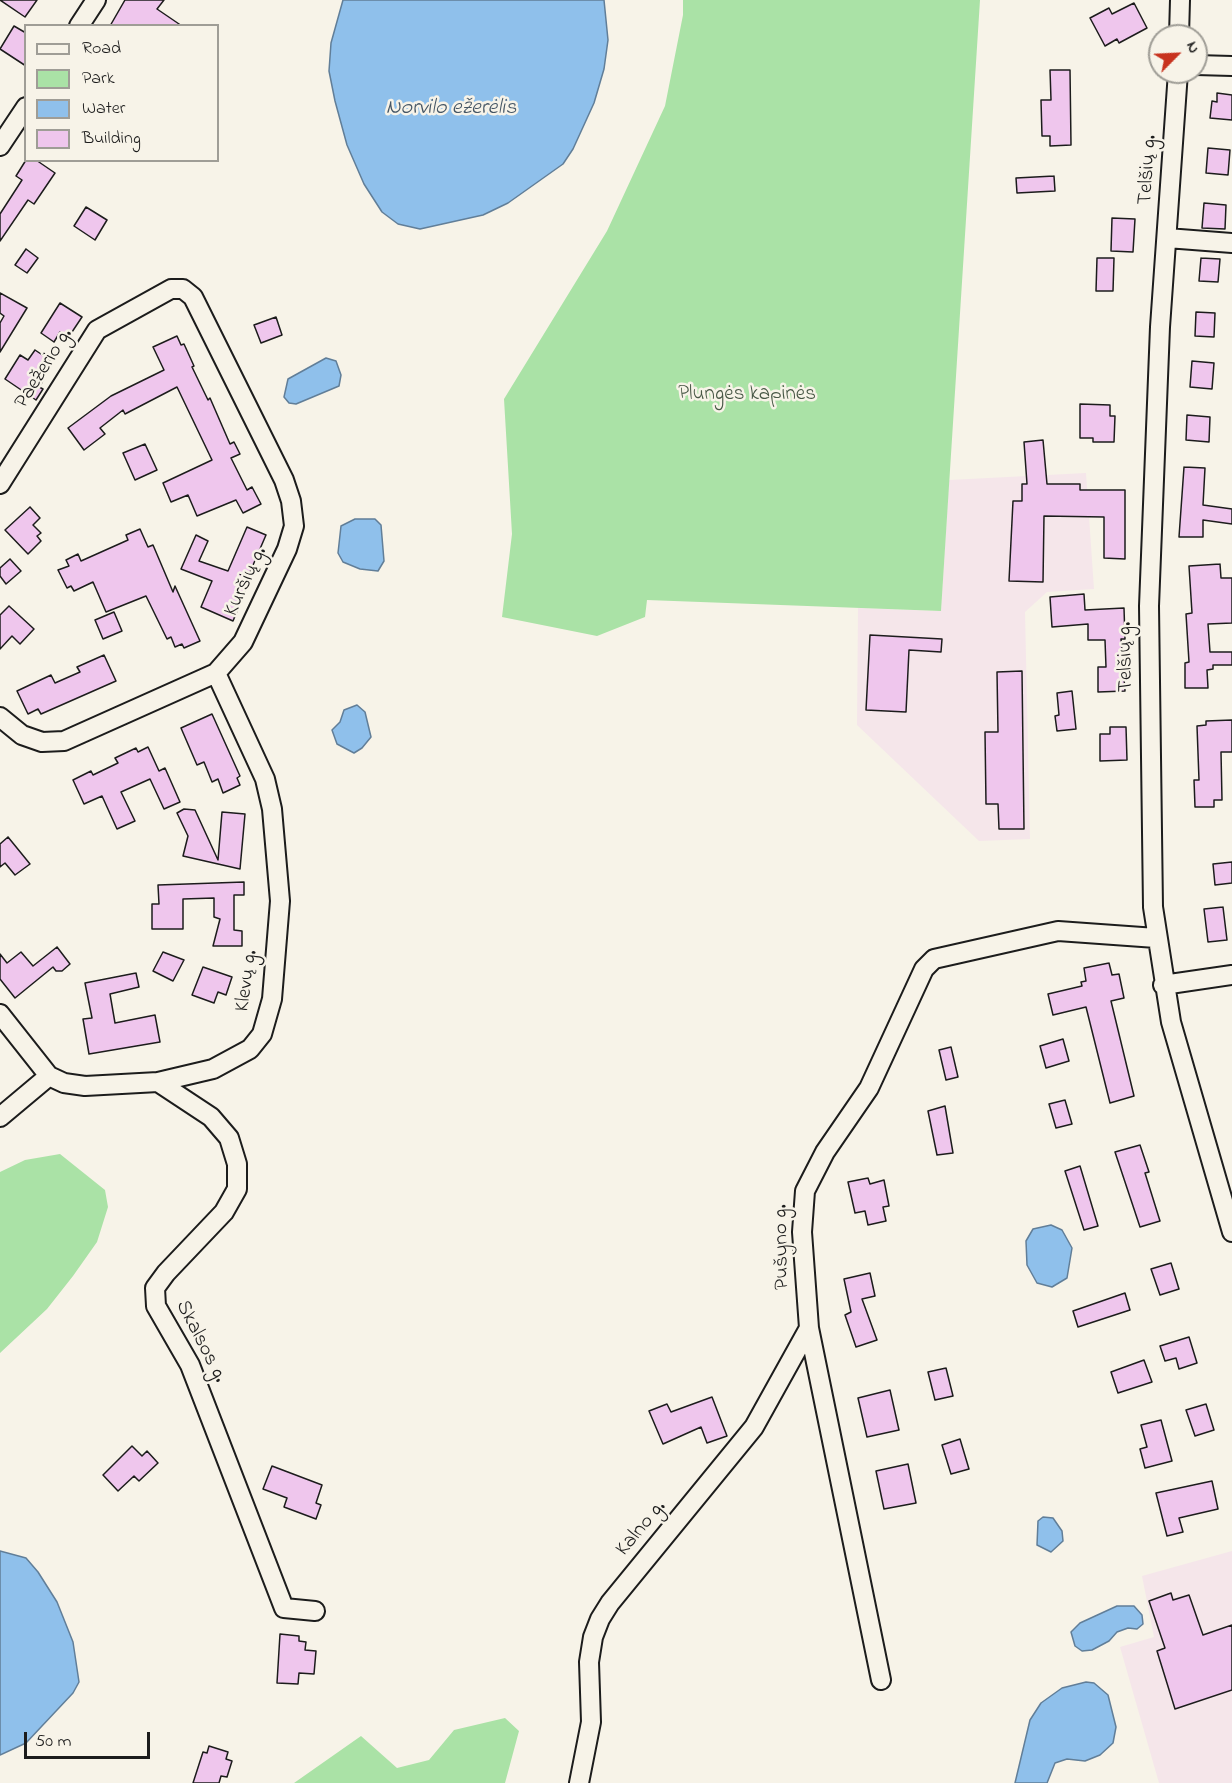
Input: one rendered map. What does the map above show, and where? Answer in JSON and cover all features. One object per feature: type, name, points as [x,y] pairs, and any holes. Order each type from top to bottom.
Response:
[{"type":"street","points":[[80,24],[96,0]]},
{"type":"street","points":[[1179,24],[1180,0]]},
{"type":"street","points":[[1208,65],[1232,66]]},
{"type":"street","name":"Telšių g.","points":[[1177,84],[1167,238],[1149,606],[1153,907],[1163,985],[1188,1085],[1232,1232]]},
{"type":"street","points":[[0,146],[24,110]]},
{"type":"street","points":[[1167,238],[1232,243]]},
{"type":"street","name":"Paežerio g.","points":[[0,484],[98,330],[171,289],[183,289]]},
{"type":"street","name":"Kuršių g.","points":[[0,717],[22,735],[42,742],[64,741],[216,673],[243,642],[287,549],[294,526],[291,501],[284,480],[193,297],[183,289]]},
{"type":"street","name":"Klevų g.","points":[[49,1076],[64,1083],[85,1086],[158,1082],[213,1069],[250,1049],[262,1034],[272,999],[280,901],[270,793],[216,673]]},
{"type":"street","name":"Pušyno g.","points":[[881,1680],[809,1328],[802,1232],[806,1191],[825,1152],[869,1088],[924,969],[933,959],[1058,931],[1156,938]]},
{"type":"street","points":[[1163,985],[1232,975]]},
{"type":"street","points":[[0,1014],[49,1076],[0,1117]]},
{"type":"street","name":"Skalsos g.","points":[[158,1082],[211,1117],[229,1138],[237,1164],[237,1189],[224,1212],[166,1273],[155,1288],[156,1306],[190,1365],[284,1608],[315,1611]]},
{"type":"street","name":"Kalno g.","points":[[579,1783],[591,1722],[589,1662],[593,1637],[600,1619],[610,1603],[754,1427],[809,1328]]},
{"type":"shaded area","points":[[1086,473],[1094,589],[1047,592],[1025,612],[1030,839],[979,841],[857,725],[858,608],[941,611],[949,480]]},
{"type":"shaded area","points":[[1232,1551],[1232,1783],[1159,1783],[1120,1647],[1154,1637],[1142,1576]]},
{"type":"green space","name":"Plungės kapinės","points":[[683,0],[980,0],[941,611],[647,600],[645,617],[597,636],[502,617],[512,534],[504,399],[607,231],[665,106],[683,15]]},
{"type":"green space","points":[[60,1154],[105,1190],[108,1207],[97,1242],[73,1276],[47,1309],[0,1353],[0,1172],[25,1160]]},
{"type":"green space","points":[[505,1718],[519,1731],[505,1783],[294,1783],[361,1736],[397,1768],[429,1760],[454,1730]]},
{"type":"water","name":"Norvilo ežerėlis","points":[[343,0],[604,0],[608,40],[604,69],[594,103],[573,149],[563,164],[508,203],[483,215],[420,229],[398,224],[382,212],[364,184],[347,145],[335,101],[329,71],[331,43]]},
{"type":"water","points":[[326,358],[336,361],[341,375],[339,386],[296,404],[289,403],[284,397],[288,379]]},
{"type":"water","points":[[355,519],[375,519],[381,525],[384,561],[378,571],[360,569],[343,562],[338,553],[341,526]]},
{"type":"water","points":[[357,705],[365,712],[371,737],[362,748],[354,753],[337,744],[332,730],[340,722],[344,710]]},
{"type":"water","points":[[1051,1225],[1062,1230],[1072,1248],[1067,1278],[1052,1287],[1037,1283],[1027,1265],[1026,1241],[1033,1229]]},
{"type":"water","points":[[1043,1517],[1053,1518],[1062,1531],[1063,1541],[1051,1552],[1037,1545],[1038,1521]]},
{"type":"water","points":[[0,1551],[26,1558],[57,1602],[73,1642],[79,1682],[73,1693],[26,1743],[0,1755]]},
{"type":"water","points":[[1117,1606],[1134,1606],[1142,1615],[1143,1624],[1137,1629],[1128,1628],[1117,1632],[1109,1641],[1092,1650],[1082,1651],[1075,1646],[1071,1632],[1080,1623]]},
{"type":"water","points":[[1086,1682],[1094,1683],[1108,1695],[1116,1727],[1113,1743],[1100,1755],[1085,1761],[1067,1759],[1055,1763],[1047,1783],[1015,1783],[1030,1720],[1041,1703],[1062,1688]]},
{"type":"building","points":[[0,0],[37,0],[25,17]]},
{"type":"building","points":[[125,0],[164,0],[157,9],[179,24],[111,24]]},
{"type":"building","points":[[1134,3],[1147,28],[1119,43],[1117,39],[1105,46],[1090,18],[1109,8],[1112,14]]},
{"type":"building","points":[[14,26],[24,32],[24,65],[0,49]]},
{"type":"building","points":[[1050,70],[1070,70],[1071,145],[1050,146],[1050,136],[1042,136],[1041,100],[1051,100]]},
{"type":"building","points":[[1217,93],[1232,95],[1232,120],[1210,118],[1212,101],[1217,102]]},
{"type":"building","points":[[1208,148],[1230,150],[1228,175],[1206,173]]},
{"type":"building","points":[[25,162],[39,162],[55,173],[34,204],[28,200],[0,241],[0,214],[22,180],[16,176]]},
{"type":"building","points":[[1054,176],[1055,191],[1017,193],[1016,178]]},
{"type":"building","points":[[1204,203],[1226,205],[1225,229],[1202,228]]},
{"type":"building","points":[[86,207],[107,220],[95,240],[74,226]]},
{"type":"building","points":[[1112,218],[1135,219],[1133,252],[1111,251]]},
{"type":"building","points":[[26,249],[38,258],[27,273],[15,265]]},
{"type":"building","points":[[1097,258],[1114,258],[1113,291],[1096,291]]},
{"type":"building","points":[[1201,258],[1220,259],[1218,282],[1199,281]]},
{"type":"building","points":[[0,293],[27,308],[0,352],[0,323],[4,316],[0,313]]},
{"type":"building","points":[[60,303],[82,317],[68,338],[60,332],[54,342],[41,333]]},
{"type":"building","points":[[1196,312],[1215,313],[1214,337],[1195,336]]},
{"type":"building","points":[[276,317],[282,335],[261,343],[254,325]]},
{"type":"building","points":[[177,336],[181,345],[184,344],[194,366],[192,367],[208,400],[210,398],[230,444],[234,442],[240,454],[231,458],[247,490],[252,487],[261,504],[243,513],[236,500],[197,516],[188,495],[171,502],[163,483],[212,460],[177,387],[125,414],[123,410],[100,428],[105,434],[84,450],[68,428],[111,396],[164,370],[153,347]]},
{"type":"building","points":[[35,350],[50,360],[40,376],[44,379],[39,387],[43,389],[36,400],[5,379],[20,355],[28,360]]},
{"type":"building","points":[[1192,361],[1214,363],[1212,389],[1190,387]]},
{"type":"building","points":[[1080,404],[1110,405],[1110,416],[1115,416],[1114,442],[1093,442],[1093,438],[1080,438]]},
{"type":"building","points":[[1187,415],[1210,417],[1209,442],[1186,440]]},
{"type":"building","points":[[1043,440],[1047,484],[1080,484],[1080,490],[1125,490],[1125,559],[1104,558],[1104,517],[1044,516],[1043,582],[1009,581],[1013,501],[1022,501],[1022,484],[1027,484],[1024,442]]},
{"type":"building","points":[[145,444],[157,470],[135,480],[123,453]]},
{"type":"building","points":[[1184,467],[1205,468],[1203,505],[1232,509],[1232,524],[1203,520],[1203,537],[1179,537]]},
{"type":"building","points":[[30,507],[40,518],[33,525],[41,533],[37,536],[41,541],[28,554],[5,530]]},
{"type":"building","points":[[247,527],[266,535],[244,586],[247,587],[233,621],[201,607],[212,581],[181,569],[196,535],[208,541],[199,561],[228,571]]},
{"type":"building","points":[[140,529],[148,547],[153,545],[173,592],[175,586],[200,641],[184,648],[182,644],[175,647],[171,637],[167,639],[146,596],[106,612],[93,582],[74,591],[71,586],[67,588],[58,570],[69,566],[66,560],[78,554],[81,561],[128,540],[126,535]]},
{"type":"building","points":[[10,559],[21,571],[6,584],[0,576],[0,568]]},
{"type":"building","points":[[1220,564],[1221,578],[1232,578],[1232,623],[1208,624],[1210,652],[1232,652],[1232,665],[1213,665],[1213,669],[1207,670],[1208,688],[1185,688],[1185,663],[1189,662],[1186,614],[1192,613],[1189,566]]},
{"type":"building","points":[[1084,594],[1085,610],[1124,608],[1125,639],[1121,639],[1125,691],[1098,692],[1098,667],[1106,667],[1105,640],[1088,640],[1088,624],[1052,627],[1050,597]]},
{"type":"building","points":[[9,606],[34,629],[20,644],[12,636],[0,649],[0,615]]},
{"type":"building","points":[[114,612],[122,631],[103,639],[95,620]]},
{"type":"building","points":[[870,635],[942,639],[941,652],[909,650],[906,712],[866,710]]},
{"type":"building","points":[[104,655],[116,681],[41,714],[38,709],[28,714],[17,691],[51,675],[55,683],[80,672],[77,667]]},
{"type":"building","points":[[1022,671],[1024,829],[999,829],[998,804],[986,804],[985,732],[998,732],[997,672]]},
{"type":"building","points":[[1072,691],[1076,729],[1057,731],[1055,716],[1059,715],[1057,693]]},
{"type":"building","points":[[212,714],[240,776],[237,778],[240,785],[223,793],[218,779],[212,782],[204,762],[197,765],[181,728]]},
{"type":"building","points":[[1232,720],[1232,752],[1221,752],[1222,800],[1214,800],[1214,807],[1195,807],[1194,780],[1199,780],[1197,726],[1206,725],[1206,721]]},
{"type":"building","points":[[1110,727],[1126,727],[1127,760],[1100,761],[1100,734],[1110,734]]},
{"type":"building","points":[[148,747],[159,771],[165,768],[180,802],[164,809],[150,779],[121,792],[135,821],[117,829],[102,796],[84,804],[73,780],[91,771],[93,775],[118,763],[115,758],[136,748],[138,752]]},
{"type":"building","points":[[184,809],[195,810],[218,860],[222,812],[245,814],[240,869],[183,856],[188,836],[177,813]]},
{"type":"building","points":[[8,837],[30,864],[15,875],[5,863],[0,867],[0,844]]},
{"type":"building","points":[[1232,862],[1232,883],[1215,885],[1213,864]]},
{"type":"building","points":[[244,882],[244,895],[234,895],[234,930],[242,931],[242,946],[213,946],[220,919],[214,917],[214,898],[183,899],[183,929],[152,929],[152,904],[159,904],[158,885]]},
{"type":"building","points":[[1223,907],[1227,940],[1208,942],[1204,909]]},
{"type":"building","points":[[57,947],[70,964],[62,971],[56,971],[53,967],[15,998],[0,979],[0,954],[7,963],[21,952],[33,966]]},
{"type":"building","points":[[163,952],[184,960],[173,981],[153,971]]},
{"type":"building","points":[[1109,963],[1112,975],[1119,974],[1124,998],[1111,1001],[1134,1096],[1110,1103],[1086,1007],[1053,1015],[1048,994],[1082,986],[1081,982],[1086,981],[1084,968]]},
{"type":"building","points":[[203,967],[232,977],[226,995],[218,992],[214,1003],[192,995]]},
{"type":"building","points":[[136,973],[139,987],[110,994],[115,1023],[155,1015],[160,1042],[89,1054],[83,1019],[92,1018],[85,983]]},
{"type":"building","points":[[1063,1039],[1069,1061],[1046,1068],[1040,1046]]},
{"type":"building","points":[[951,1047],[958,1077],[946,1080],[939,1050]]},
{"type":"building","points":[[1065,1100],[1072,1124],[1056,1128],[1049,1104]]},
{"type":"building","points":[[945,1106],[953,1153],[937,1155],[928,1111]]},
{"type":"building","points":[[1140,1145],[1149,1172],[1145,1173],[1160,1221],[1140,1227],[1115,1152]]},
{"type":"building","points":[[1080,1166],[1098,1226],[1084,1230],[1065,1171]]},
{"type":"building","points":[[868,1178],[870,1184],[884,1180],[889,1206],[883,1207],[886,1221],[868,1225],[865,1211],[855,1213],[848,1182]]},
{"type":"building","points":[[1171,1263],[1179,1289],[1160,1295],[1151,1269]]},
{"type":"building","points":[[870,1273],[875,1296],[862,1299],[877,1340],[856,1347],[845,1315],[851,1312],[844,1279]]},
{"type":"building","points":[[1125,1293],[1130,1310],[1078,1327],[1073,1311]]},
{"type":"building","points":[[1189,1337],[1197,1363],[1179,1369],[1176,1358],[1165,1361],[1160,1346]]},
{"type":"building","points":[[1144,1360],[1152,1382],[1118,1393],[1111,1372]]},
{"type":"building","points":[[946,1368],[953,1396],[935,1400],[928,1372]]},
{"type":"building","points":[[890,1390],[899,1430],[867,1437],[858,1398]]},
{"type":"building","points":[[712,1397],[727,1436],[707,1443],[701,1427],[663,1444],[649,1411],[667,1404],[671,1412]]},
{"type":"building","points":[[1206,1404],[1214,1430],[1195,1436],[1186,1410]]},
{"type":"building","points":[[1161,1420],[1172,1461],[1145,1468],[1140,1449],[1147,1447],[1141,1425]]},
{"type":"building","points":[[960,1439],[969,1469],[951,1474],[942,1445]]},
{"type":"building","points":[[132,1446],[142,1456],[147,1451],[158,1463],[139,1481],[134,1476],[118,1491],[103,1475]]},
{"type":"building","points":[[908,1464],[916,1503],[884,1509],[876,1471]]},
{"type":"building","points":[[272,1466],[322,1485],[316,1503],[321,1505],[316,1519],[284,1507],[287,1498],[263,1489]]},
{"type":"building","points":[[1212,1481],[1218,1509],[1179,1518],[1183,1532],[1167,1536],[1156,1493]]},
{"type":"building","points":[[1171,1593],[1173,1600],[1189,1595],[1203,1635],[1232,1625],[1232,1690],[1175,1709],[1157,1651],[1165,1648],[1149,1601]]},
{"type":"building","points":[[280,1634],[299,1636],[299,1641],[306,1642],[305,1650],[316,1651],[314,1674],[299,1673],[298,1684],[277,1683]]},
{"type":"building","points":[[209,1746],[228,1752],[226,1759],[232,1761],[227,1777],[221,1776],[219,1783],[193,1783],[203,1752],[207,1753]]}]
